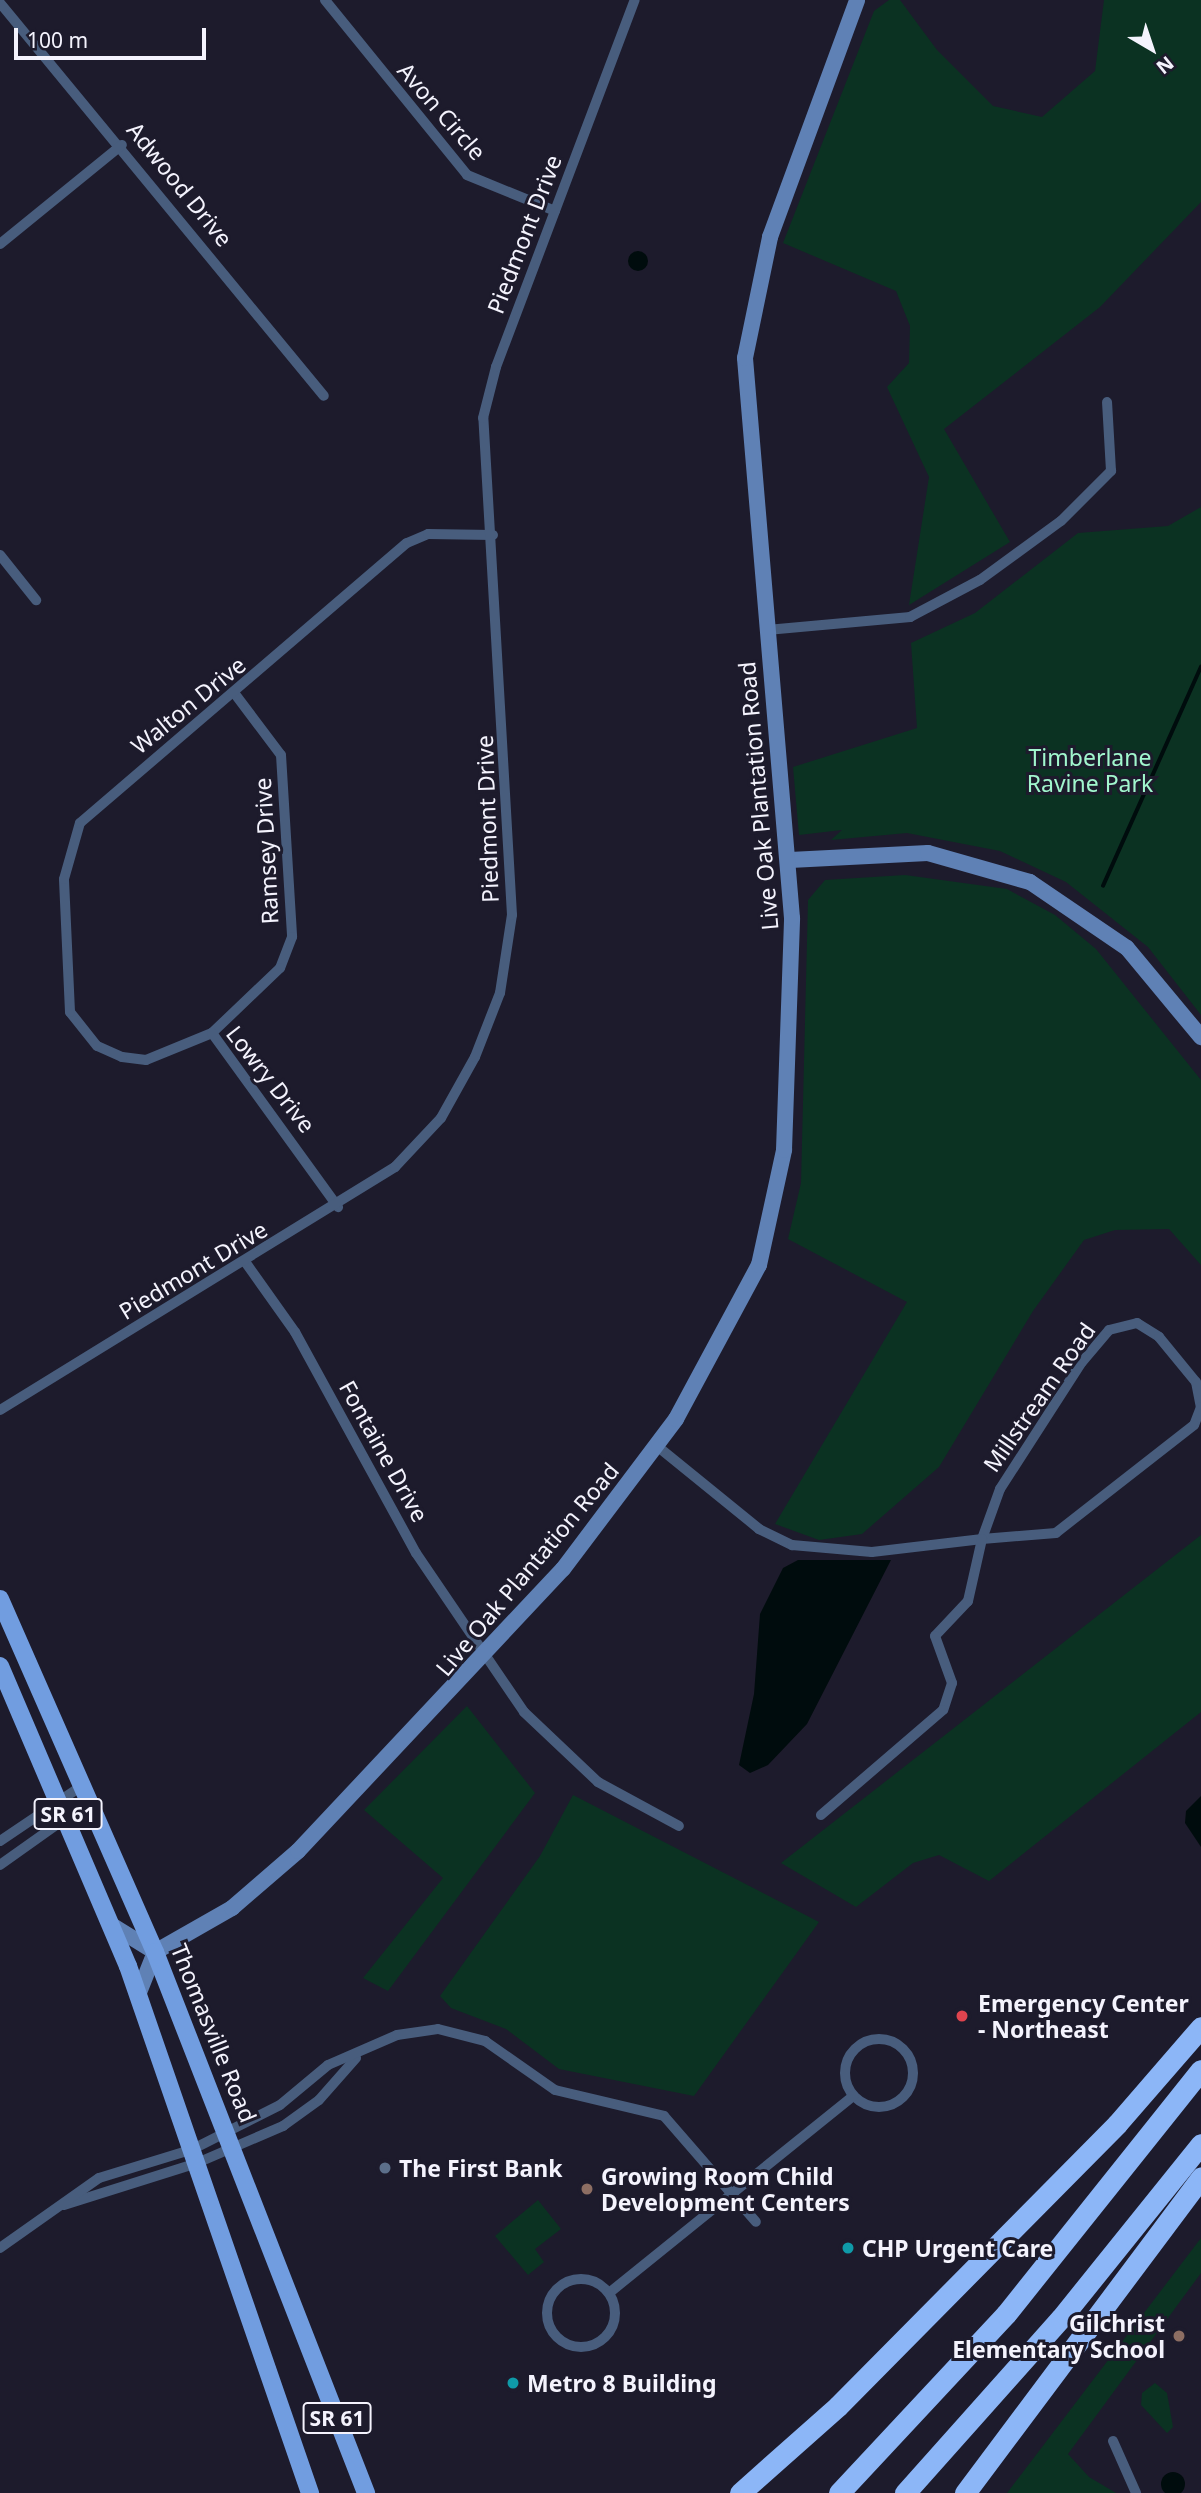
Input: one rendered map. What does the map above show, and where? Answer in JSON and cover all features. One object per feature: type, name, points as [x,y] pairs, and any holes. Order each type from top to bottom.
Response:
[{"type":"highway","points":[[740,2493],[838,2406],[1107,2134],[1201,2026]]},
{"type":"highway","points":[[839,2493],[1029,2288],[1201,2070]]},
{"type":"highway","points":[[905,2493],[1054,2327],[1201,2144]]},
{"type":"highway","points":[[965,2493],[1201,2178]]},
{"type":"highway","points":[[955,2493],[1021,2418]]},
{"type":"main road","name":"Thomasville Road","points":[[0,1599],[6,1627],[87,1793],[155,1952],[234,2148],[366,2493]]},
{"type":"main road","name":"SR 61","points":[[2,1674],[67,1813],[113,1926],[310,2493]]},
{"type":"street","name":"Avon Circle","points":[[326,0],[457,166],[494,190],[555,211]]},
{"type":"street","name":"Piedmont Drive","points":[[0,1410],[338,1207],[404,1159],[441,1118],[489,1026],[505,969],[511,868],[485,406],[635,0]]},
{"type":"street","name":"Live Oak Plantation Road","points":[[155,1952],[232,1908],[298,1851],[484,1660],[657,1446],[744,1300],[771,1230],[789,1088],[790,860],[744,393],[749,324],[769,237],[857,0]]},
{"type":"street","name":"Adwood Drive","points":[[0,3],[122,145],[324,396]]},
{"type":"street","points":[[0,244],[122,145]]},
{"type":"street","points":[[767,630],[909,617],[980,580],[1061,521],[1111,471],[1107,402]]},
{"type":"street","name":"Walton Drive","points":[[75,1021],[64,879],[80,823],[235,694],[407,543],[428,534],[493,535]]},
{"type":"street","points":[[0,555],[36,600]]},
{"type":"street","name":"Ramsey Drive","points":[[212,1033],[280,968],[292,937],[281,755],[235,694]]},
{"type":"street","points":[[790,860],[919,853],[988,865],[1030,882],[1127,948],[1201,1037]]},
{"type":"street","name":"Lowry Drive","points":[[75,1021],[102,1049],[146,1060],[212,1033],[338,1207]]},
{"type":"street","name":"Fontaine Drive","points":[[246,1263],[295,1332],[484,1660],[524,1712],[584,1772],[679,1826]]},
{"type":"street","name":"Millstream Road","points":[[657,1446],[759,1529],[792,1545],[872,1552],[982,1539],[1039,1538],[1067,1527],[1183,1436],[1201,1407],[1196,1382],[1159,1337],[1137,1323],[1116,1325],[1082,1362],[1027,1445],[988,1514],[982,1539],[968,1601],[935,1636],[952,1683],[943,1710],[821,1815]]},
{"type":"street","points":[[0,1841],[59,1796],[87,1793]]},
{"type":"street","points":[[0,1865],[67,1813],[87,1793]]},
{"type":"street","points":[[113,1926],[155,1952],[138,1994]]},
{"type":"street","points":[[51,2209],[195,2156],[227,2131],[286,2101],[328,2065],[356,2057],[415,2030],[461,2032],[555,2090],[664,2116],[756,2222]]},
{"type":"street","points":[[884,2039],[906,2052],[912,2080],[901,2099],[876,2108],[853,2096],[845,2070],[856,2048],[884,2039]]},
{"type":"street","points":[[0,2248],[51,2209],[99,2178],[234,2148],[300,2117],[356,2057]]},
{"type":"street","points":[[609,2293],[853,2096]]},
{"type":"street","points":[[584,2279],[609,2293],[615,2318],[603,2339],[582,2347],[555,2334],[548,2309],[565,2283],[584,2279]]},
{"type":"street","points":[[1113,2441],[1136,2493]]},
{"type":"green space","points":[[889,0],[900,0],[937,50],[993,106],[1042,117],[1095,71],[1104,0],[1201,0],[1201,202],[1100,307],[944,429],[1010,542],[909,605],[929,477],[887,387],[909,363],[910,326],[896,291],[783,243],[874,11]]},
{"type":"green space","name":"Timberlane Ravine Park","points":[[1201,507],[1201,1015],[1148,947],[1066,882],[1000,851],[907,833],[831,840],[842,830],[799,835],[793,767],[917,728],[911,643],[975,613],[1078,533],[1168,526]]},
{"type":"green space","points":[[905,875],[1007,889],[1055,915],[1096,949],[1201,1080],[1201,1265],[1169,1229],[1115,1230],[1084,1240],[1033,1311],[939,1467],[862,1534],[819,1540],[775,1524],[907,1302],[788,1239],[801,1183],[808,900],[825,880]]},
{"type":"green space","points":[[1201,1535],[1201,1712],[989,1881],[939,1855],[913,1863],[856,1907],[781,1863]]},
{"type":"green space","points":[[467,1706],[535,1793],[388,1991],[363,1978],[443,1878],[364,1810]]},
{"type":"green space","points":[[573,1795],[819,1922],[694,2096],[559,2069],[506,2029],[451,2008],[440,1996],[540,1856]]},
{"type":"green space","points":[[538,2200],[561,2229],[535,2249],[544,2262],[528,2275],[495,2236]]},
{"type":"green space","points":[[1201,2238],[1201,2273],[1068,2454],[1089,2477],[1116,2493],[1007,2493]]},
{"type":"green space","points":[[1155,2383],[1167,2393],[1173,2427],[1167,2433],[1141,2405],[1142,2393]]},
{"type":"shaded area","points":[[638,251],[645,254],[648,261],[645,268],[638,271],[631,268],[628,261],[631,254]]},
{"type":"shaded area","points":[[798,1560],[891,1560],[807,1724],[768,1765],[750,1773],[739,1765],[754,1694],[760,1614],[783,1568]]},
{"type":"shaded area","points":[[1201,1796],[1201,1847],[1185,1823],[1186,1811]]},
{"type":"shaded area","points":[[1173,2472],[1184,2479],[1185,2484],[1178,2495],[1173,2496],[1162,2489],[1161,2484],[1168,2473]]},
{"type":"waterway","points":[[1103,886],[1201,667]]},
{"type":"place","name":"Emergency Center - Northeast","points":[[962,2016]]},
{"type":"place","name":"The First Bank","points":[[385,2168]]},
{"type":"place","name":"Growing Room Child Development Centers","points":[[587,2189]]},
{"type":"place","name":"CHP Urgent Care","points":[[848,2248]]},
{"type":"place","name":"Gilchrist Elementary School","points":[[1179,2336]]},
{"type":"place","name":"Metro 8 Building","points":[[513,2383]]}]
